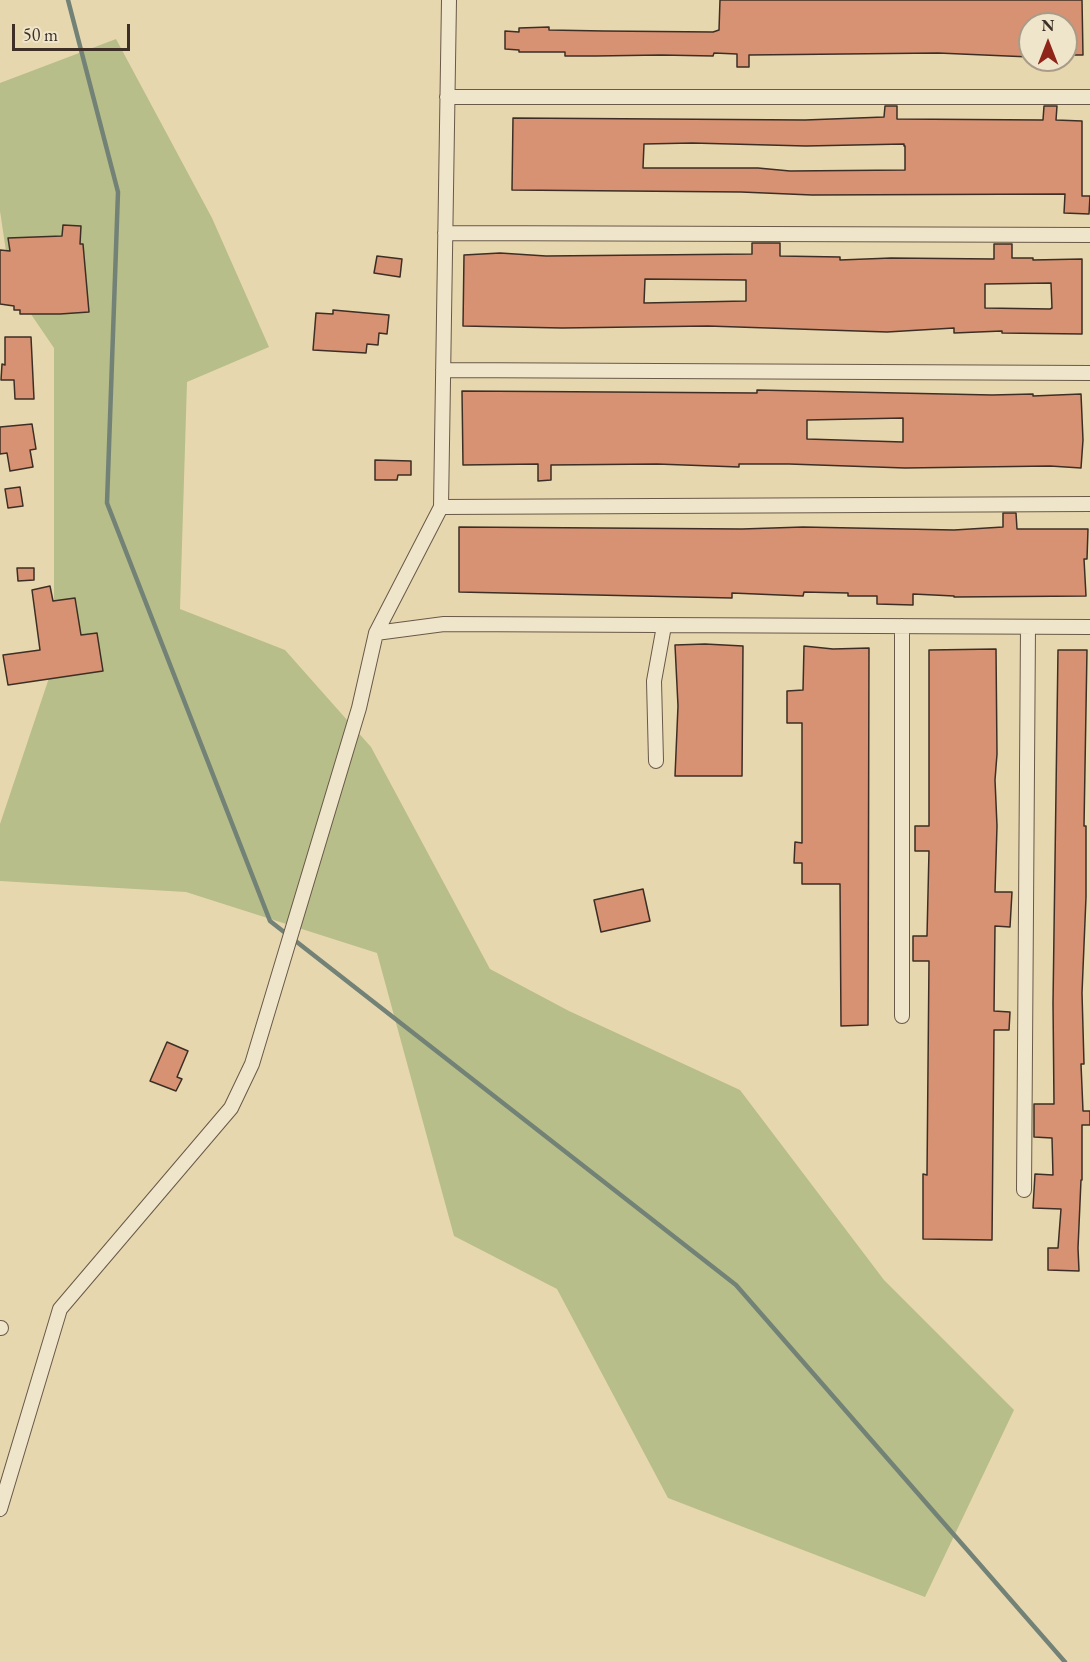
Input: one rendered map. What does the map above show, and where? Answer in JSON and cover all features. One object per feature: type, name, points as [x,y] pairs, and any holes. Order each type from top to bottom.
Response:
[{"type":"street","points":[[0,1509],[60,1309],[231,1108],[252,1064],[359,708],[376,633],[441,507],[449,0]]},
{"type":"street","points":[[447,97],[1090,97]]},
{"type":"street","points":[[445,233],[1090,235]]},
{"type":"street","points":[[443,370],[1090,373]]},
{"type":"street","points":[[441,507],[1090,504]]},
{"type":"street","points":[[376,633],[444,624],[1090,627]]},
{"type":"street","points":[[656,761],[654,681],[664,626]]},
{"type":"street","points":[[902,626],[902,1016]]},
{"type":"street","points":[[1024,1190],[1028,627]]},
{"type":"green space","points":[[116,39],[212,218],[269,347],[187,382],[180,609],[285,650],[371,747],[490,969],[569,1011],[740,1090],[884,1280],[1014,1410],[925,1597],[668,1498],[557,1289],[454,1236],[377,953],[186,892],[0,881],[0,824],[54,663],[54,348],[11,285],[0,211],[0,83]]},
{"type":"building","points":[[720,0],[1082,0],[1083,55],[1078,55],[1078,12],[1018,12],[1018,56],[938,53],[749,55],[749,67],[737,67],[737,54],[565,56],[565,52],[519,52],[519,50],[505,49],[505,31],[519,32],[519,28],[713,32],[719,30]]},
{"type":"building","points":[[885,106],[897,106],[897,119],[1043,120],[1044,106],[1057,106],[1056,120],[1082,121],[1082,196],[1090,196],[1089,214],[1064,213],[1065,194],[812,195],[741,192],[512,190],[513,118],[805,120],[884,117]],"holes":[[[644,144],[806,146],[904,144],[905,170],[790,171],[758,168],[643,168]]]},
{"type":"building","points":[[63,225],[81,226],[80,244],[83,244],[89,312],[20,314],[20,310],[14,310],[14,306],[0,304],[0,250],[10,251],[8,238],[62,236]]},
{"type":"building","points":[[752,243],[780,243],[780,256],[840,257],[840,260],[994,259],[994,244],[1012,244],[1012,258],[1082,259],[1082,334],[1002,333],[1002,331],[954,333],[954,328],[887,332],[708,326],[562,328],[463,326],[464,255],[500,253],[546,256],[752,254]],"holes":[[[645,279],[746,280],[746,301],[644,303]],[[1051,283],[1052,308],[1050,309],[985,308],[985,284]]]},
{"type":"building","points":[[377,256],[402,259],[400,277],[374,273]]},
{"type":"building","points":[[333,310],[389,315],[387,334],[379,333],[378,345],[367,344],[366,353],[313,350],[316,313],[333,314]]},
{"type":"building","points":[[5,337],[31,337],[34,399],[15,399],[14,380],[1,380],[2,364],[5,365]]},
{"type":"building","points":[[757,390],[1033,394],[1033,396],[1081,394],[1083,440],[1081,468],[1050,466],[905,468],[789,464],[739,464],[739,467],[657,464],[551,465],[551,480],[538,481],[538,464],[463,465],[462,391],[757,393]],"holes":[[[903,418],[903,442],[807,439],[807,420]]]},
{"type":"building","points":[[32,424],[36,449],[30,450],[33,467],[10,471],[7,453],[0,454],[0,427]]},
{"type":"building","points":[[375,460],[411,461],[411,475],[398,475],[397,480],[375,480]]},
{"type":"building","points":[[20,487],[23,506],[8,508],[5,489]]},
{"type":"building","points":[[1003,513],[1016,513],[1017,529],[1088,529],[1087,559],[1084,559],[1086,596],[954,597],[913,594],[913,605],[877,604],[877,596],[848,596],[848,593],[804,592],[803,596],[732,593],[732,598],[459,592],[459,527],[742,529],[803,527],[954,530],[1003,527]]},
{"type":"building","points":[[17,568],[34,568],[34,580],[18,581]]},
{"type":"building","points":[[50,586],[53,601],[75,598],[81,635],[97,633],[103,671],[8,685],[3,655],[40,650],[32,590]]},
{"type":"building","points":[[675,645],[743,646],[742,776],[675,776],[678,706]]},
{"type":"building","points":[[804,646],[833,649],[869,648],[868,1025],[841,1026],[840,884],[802,884],[802,863],[794,863],[795,842],[802,843],[802,723],[787,723],[787,691],[803,690]]},
{"type":"building","points":[[996,649],[995,892],[1012,892],[1010,927],[995,926],[994,1011],[1010,1012],[1009,1030],[994,1030],[992,1240],[923,1239],[923,1174],[927,1175],[929,961],[913,961],[913,936],[927,936],[929,851],[915,851],[915,826],[929,826],[929,650]]},
{"type":"building","points":[[1058,650],[1087,650],[1084,826],[1086,826],[1086,897],[1082,993],[1084,1064],[1081,1064],[1083,1111],[1090,1111],[1090,1125],[1082,1125],[1079,1271],[1048,1270],[1048,1248],[1058,1248],[1061,1209],[1033,1208],[1035,1174],[1053,1175],[1052,1138],[1034,1137],[1034,1104],[1054,1104],[1053,1003]]},
{"type":"building","points":[[643,889],[650,921],[601,932],[594,900]]},
{"type":"building","points":[[167,1042],[188,1051],[177,1077],[182,1079],[176,1091],[150,1081]]},
{"type":"waterway","points":[[68,0],[118,192],[107,503],[270,921],[736,1285],[1065,1662]]}]
